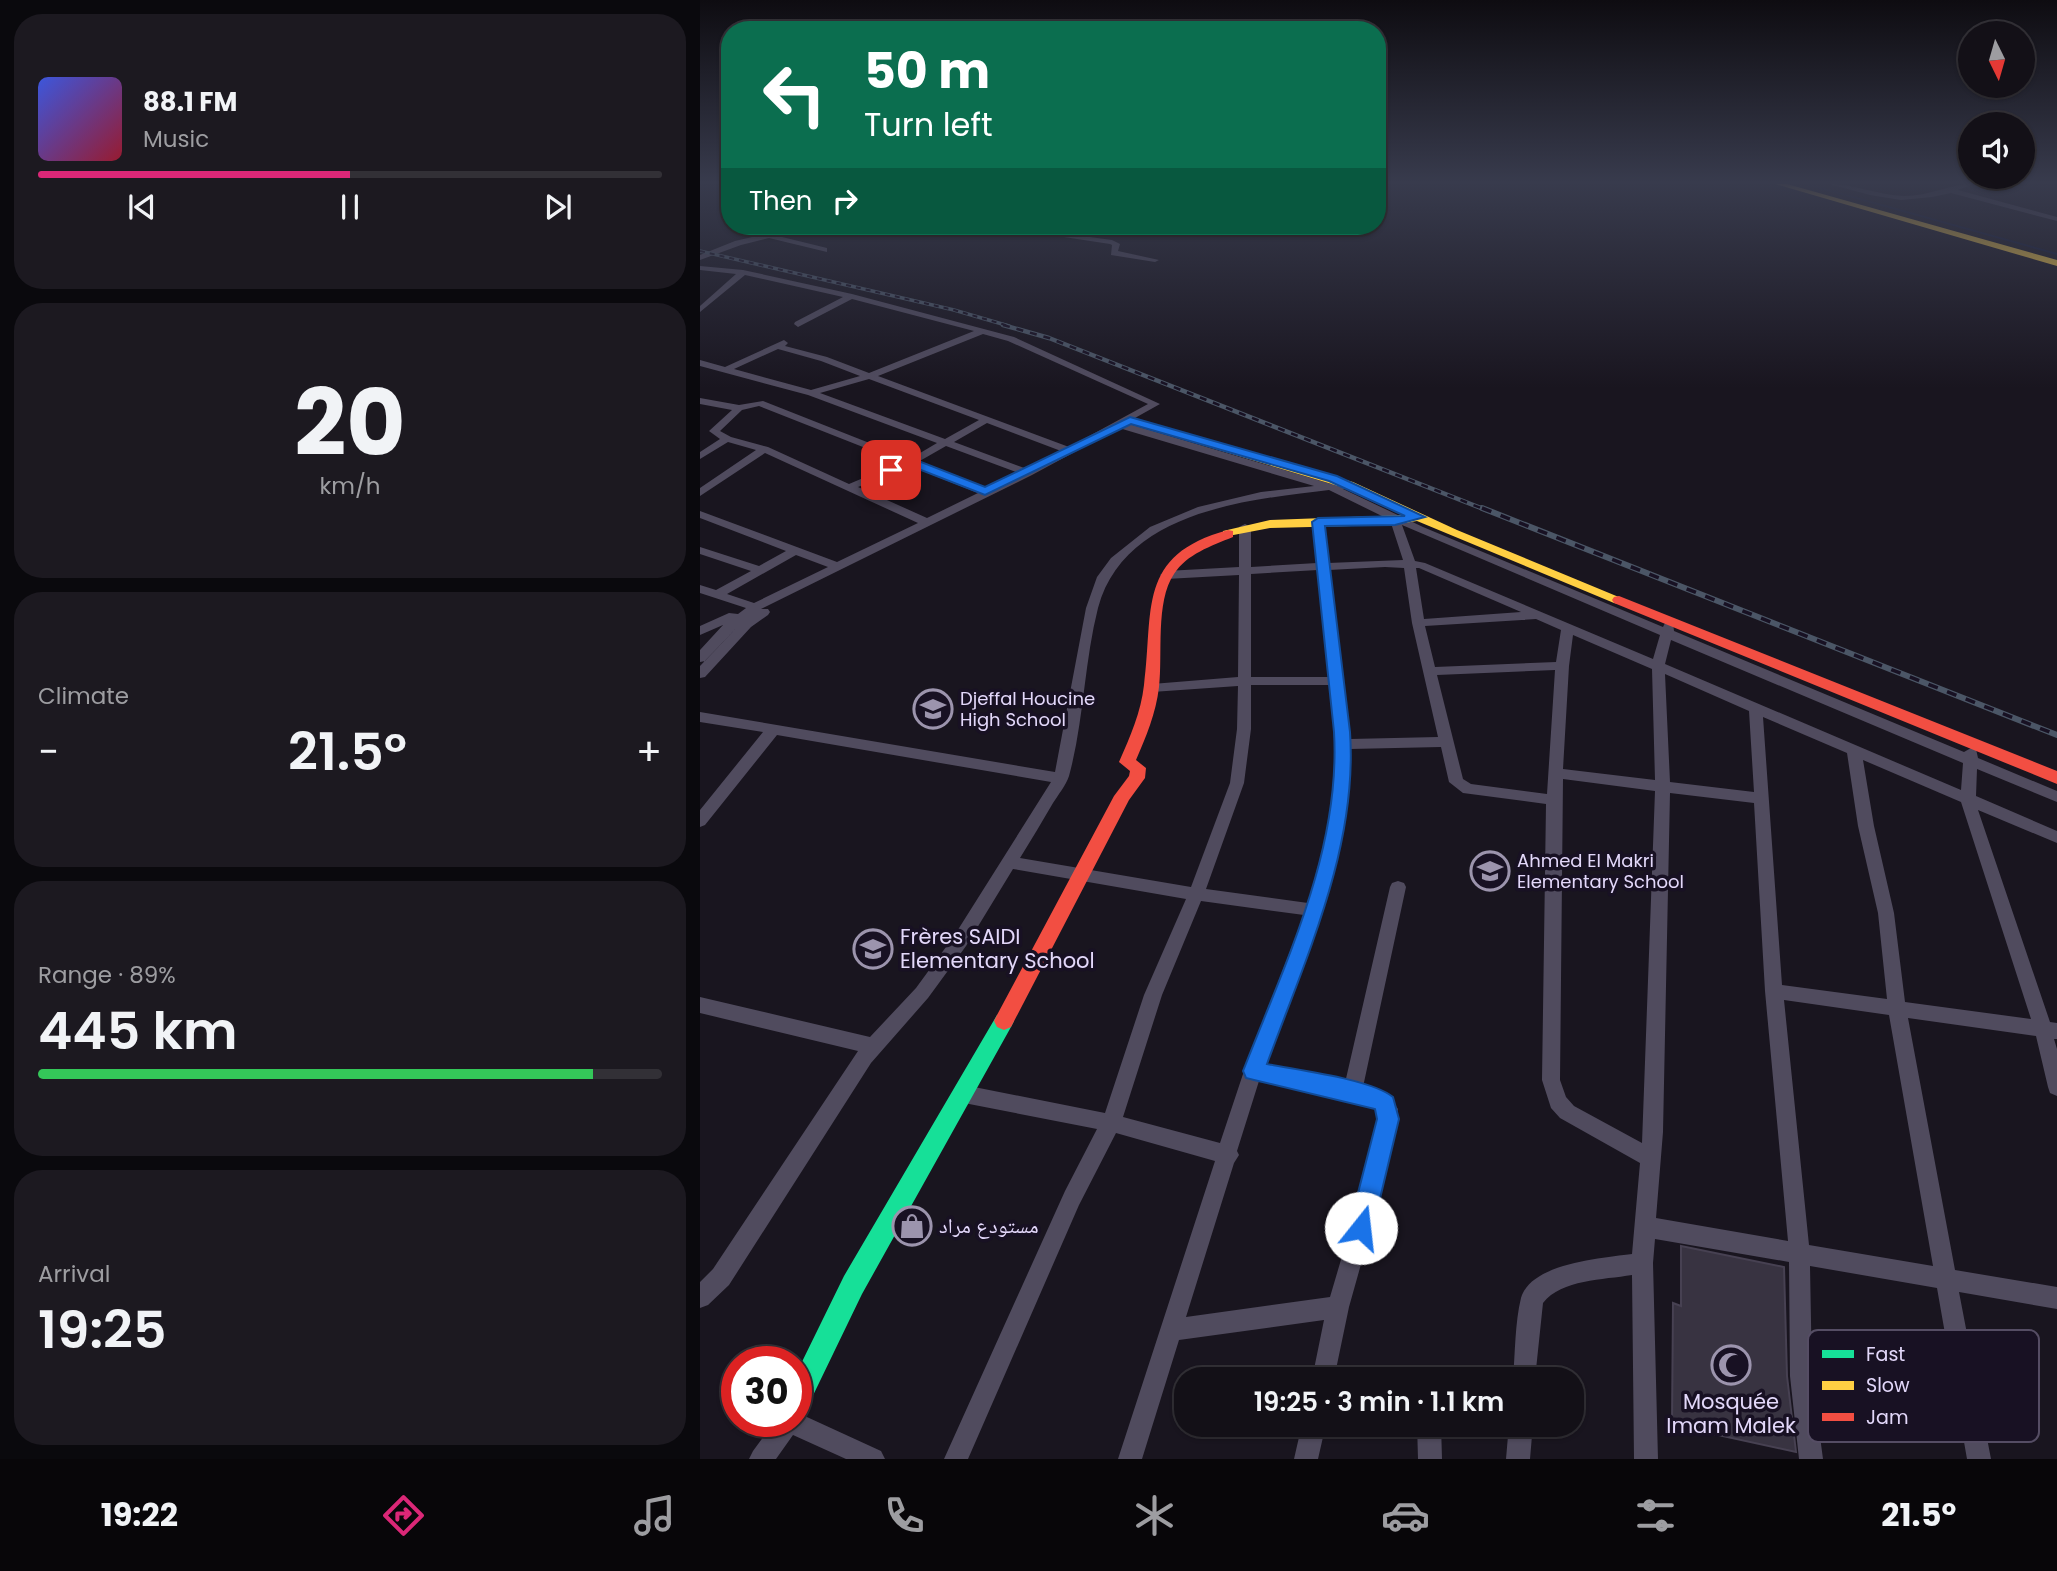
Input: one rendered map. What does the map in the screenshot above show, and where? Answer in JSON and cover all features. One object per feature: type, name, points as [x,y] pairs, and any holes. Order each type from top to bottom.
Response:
[{"type":"street","points":[[700,258],[718,252]]},
{"type":"street","points":[[1114,252],[1155,260]]},
{"type":"street","points":[[2025,252],[2057,261]]},
{"type":"street","points":[[2026,252],[2057,261]]},
{"type":"street","points":[[700,268],[744,272],[852,296],[983,331],[1067,362],[1155,403],[1084,448],[760,614],[700,674]]},
{"type":"street","points":[[700,310],[744,272]]},
{"type":"street","points":[[797,324],[852,296]]},
{"type":"street","points":[[811,393],[869,376],[983,331]]},
{"type":"street","points":[[725,370],[782,344],[1068,450]]},
{"type":"street","points":[[700,363],[811,393],[950,442],[1028,473]]},
{"type":"street","points":[[700,436],[739,408],[795,388]]},
{"type":"street","points":[[700,401],[739,408]]},
{"type":"street","points":[[761,402],[985,492]]},
{"type":"street","points":[[850,487],[950,442],[986,420]]},
{"type":"street","points":[[1122,424],[1330,486],[1398,521],[1668,628],[1971,753],[2057,797]]},
{"type":"street","points":[[700,631],[839,567],[1122,424],[1349,485],[1668,628]]},
{"type":"street","points":[[714,428],[727,439],[764,449],[928,523]]},
{"type":"street","points":[[700,456],[727,439]]},
{"type":"street","points":[[700,493],[764,449]]},
{"type":"street","points":[[700,1297],[721,1277],[872,1046],[939,972],[1061,778],[1091,608],[1104,577],[1115,560],[1154,529],[1202,509],[1261,495],[1349,485]]},
{"type":"street","points":[[700,514],[839,567]]},
{"type":"street","points":[[812,1365],[862,1270],[964,1094],[1122,796],[1137,778],[1138,768],[1127,762],[1144,727],[1152,688],[1155,605],[1160,580],[1176,562],[1207,540],[1245,527],[1318,522],[1398,521],[1419,517]]},
{"type":"street","points":[[1398,521],[1409,562],[1418,624],[1459,785],[1468,789],[1554,800]]},
{"type":"street","points":[[1130,1459],[1254,1071],[1314,910],[1338,821],[1344,762],[1318,522]]},
{"type":"street","points":[[956,1459],[1072,1198],[1111,1123],[1153,995],[1196,894],[1237,783],[1244,729],[1245,527]]},
{"type":"street","points":[[700,550],[760,570]]},
{"type":"street","points":[[718,594],[796,550]]},
{"type":"street","points":[[1166,575],[1409,562],[1435,570],[1658,664],[1756,710],[2057,837]]},
{"type":"street","points":[[700,589],[754,607]]},
{"type":"street","points":[[700,658],[732,623],[754,607]]},
{"type":"street","points":[[1418,624],[1542,615]]},
{"type":"street","points":[[1568,627],[1562,666],[1555,772],[1551,1080],[1558,1102],[1567,1112],[1651,1158]]},
{"type":"street","points":[[1646,1459],[1642,1263],[1651,1158],[1663,786],[1658,664],[1668,628]]},
{"type":"street","points":[[1430,671],[1562,666]]},
{"type":"street","points":[[1152,688],[1244,681],[1336,681]]},
{"type":"street","points":[[1756,710],[1774,991],[1799,1251],[1801,1376],[1808,1434]]},
{"type":"street","points":[[700,718],[1061,778]]},
{"type":"street","points":[[700,821],[773,730]]},
{"type":"street","points":[[1342,744],[1448,742]]},
{"type":"street","points":[[1854,751],[1866,826],[1886,913],[1897,1008],[1957,1330]]},
{"type":"street","points":[[1971,753],[2057,778]]},
{"type":"street","points":[[1971,753],[1968,801],[2050,1030],[2057,1087]]},
{"type":"street","points":[[1555,772],[1762,799]]},
{"type":"street","points":[[1007,862],[1196,894],[1314,910]]},
{"type":"street","points":[[1352,1092],[1398,887]]},
{"type":"street","points":[[1774,991],[2050,1030]]},
{"type":"street","points":[[700,1005],[872,1046]]},
{"type":"street","points":[[1254,1071],[1379,1099],[1388,1109],[1376,1175],[1338,1307],[1326,1367]]},
{"type":"street","points":[[964,1094],[1111,1123],[1229,1155]]},
{"type":"street","points":[[1645,1227],[1799,1251],[2057,1298]]},
{"type":"street","points":[[1525,1367],[1532,1299],[1538,1288],[1563,1277],[1642,1263]]},
{"type":"street","points":[[1172,1330],[1338,1307]]},
{"type":"street","points":[[812,1431],[873,1459]]},
{"type":"street","points":[[761,1459],[777,1437]]},
{"type":"street","points":[[1306,1459],[1311,1437]]},
{"type":"street","points":[[1429,1437],[1430,1459]]},
{"type":"street","points":[[1518,1459],[1520,1437]]},
{"type":"building","name":"Mosquée Imam Malek","points":[[1681,1246],[1784,1267],[1787,1376],[1796,1452],[1672,1425],[1673,1303],[1681,1306]]},
{"type":"waterway","points":[[2050,252],[2057,254]]},
{"type":"railway","points":[[705,252],[954,310],[1009,326]]},
{"type":"railway","points":[[1003,325],[1049,338],[1486,510]]},
{"type":"railway","points":[[1482,508],[2057,735]]},
{"type":"traffic: fast","points":[[812,1370],[853,1285],[1004,1021]]},
{"type":"traffic: slow","points":[[2019,252],[2057,263]]},
{"type":"traffic: slow","points":[[1130,420],[1349,485],[1453,533],[1619,600]]},
{"type":"traffic: slow","points":[[1228,534],[1270,524],[1392,521],[1419,517]]},
{"type":"traffic: jam","points":[[1004,1021],[1122,796],[1137,778],[1138,768],[1127,762],[1151,695],[1156,612],[1159,593],[1166,576],[1178,560],[1198,546],[1228,534]]},
{"type":"traffic: jam","points":[[1619,600],[2057,778]]},
{"type":"place","name":"Djeffal Houcine High School","points":[[933,709]]},
{"type":"place","name":"Ahmed El Makri Elementary School","points":[[1490,871]]},
{"type":"place","name":"Frères SAIDI Elementary School","points":[[873,949]]},
{"type":"place","name":"مستودع مراد","points":[[912,1226]]},
{"type":"place","name":"Mosquée Imam Malek","points":[[1731,1365]]},
{"type":"route","points":[[891,470],[911,461],[985,492],[1028,473],[1130,420],[1333,479],[1419,517],[1395,521],[1318,522],[1342,732],[1344,762],[1338,821],[1314,910],[1254,1071],[1352,1092],[1379,1099],[1385,1104],[1388,1119],[1361,1228]]}]
